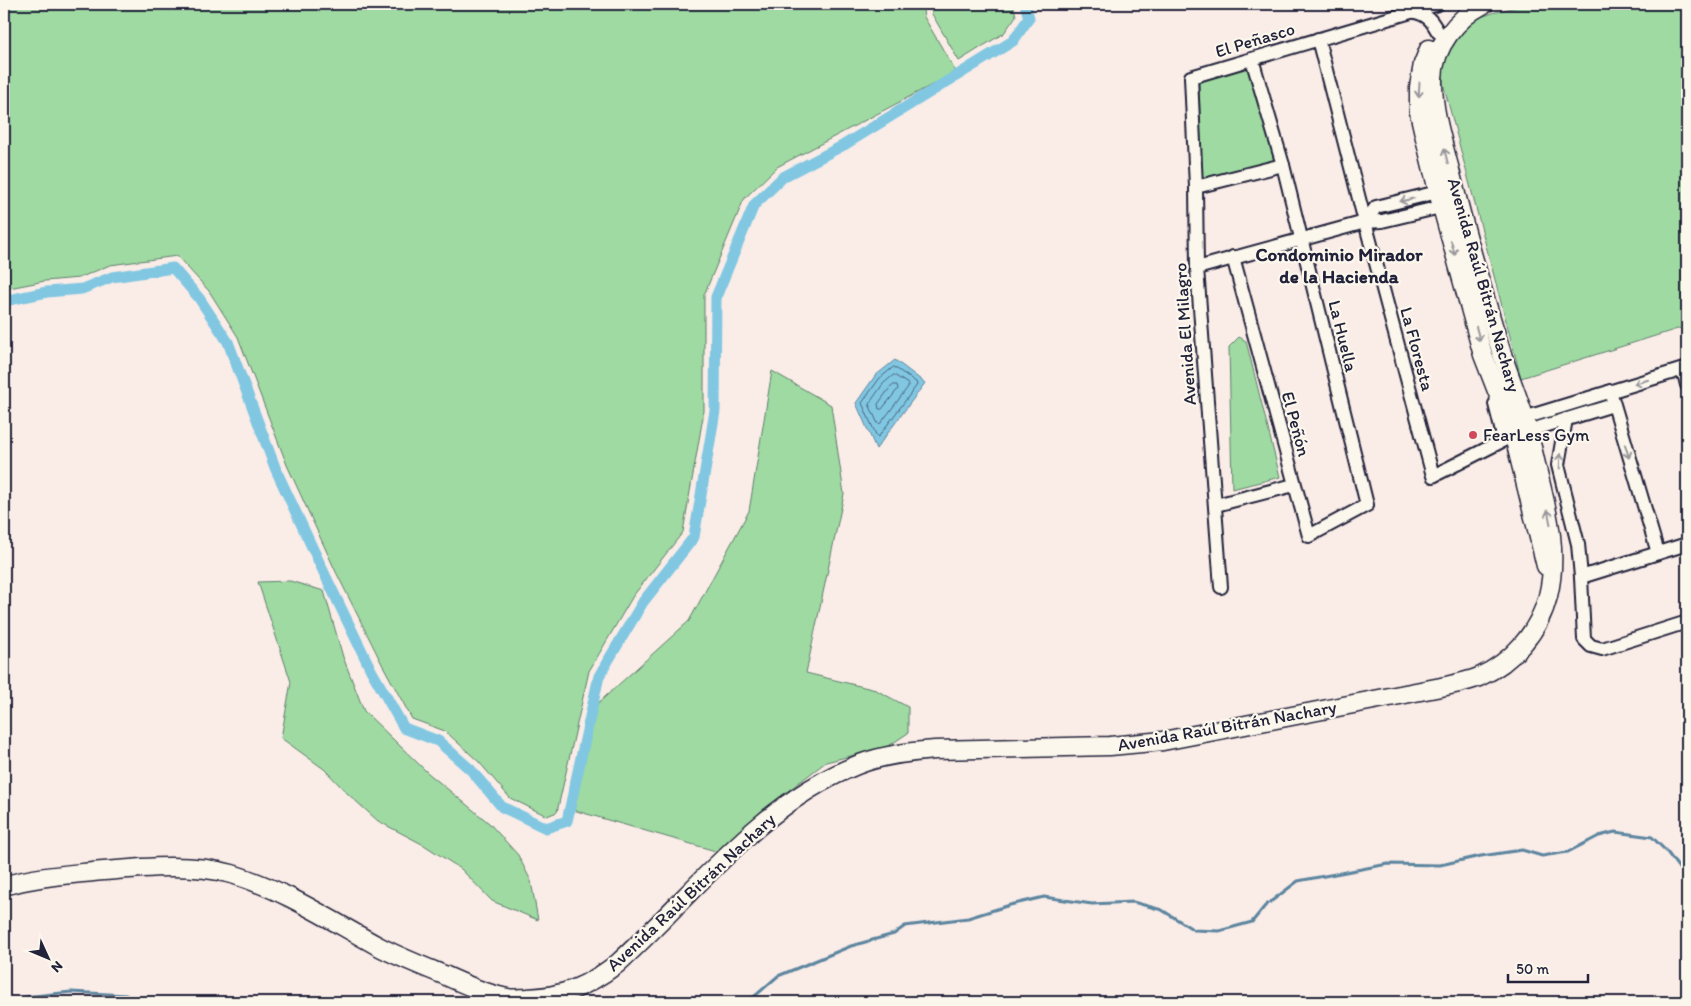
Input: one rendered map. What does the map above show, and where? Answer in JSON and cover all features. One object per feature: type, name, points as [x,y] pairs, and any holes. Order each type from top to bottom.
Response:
[{"type":"main road","name":"Avenida Raúl Bitrán Nachary","points":[[4,886],[52,876],[140,868],[204,868],[266,885],[304,903],[380,947],[471,987],[509,998],[544,997],[570,991],[596,980],[617,964],[773,813],[796,796],[858,765],[908,752],[1110,746],[1163,741],[1452,685],[1479,677],[1488,672],[1509,659],[1519,648],[1539,618],[1546,602],[1550,583],[1500,346],[1424,134],[1418,98],[1423,64],[1438,32],[1453,14],[1465,4]]},
{"type":"main road","name":"Avenida Raúl Bitrán Nachary","points":[[1484,4],[1467,14],[1452,30],[1440,50],[1433,78],[1436,114],[1448,197],[1483,355],[1517,430]]},
{"type":"street","name":"El Peñasco","points":[[1191,77],[1438,4]]},
{"type":"street","points":[[1415,12],[1427,16],[1438,32]]},
{"type":"street","name":"La Floresta","points":[[1318,39],[1433,476],[1517,430]]},
{"type":"street","name":"La Huella","points":[[1252,59],[1283,166],[1367,505]]},
{"type":"street","name":"Avenida El Milagro","points":[[1191,77],[1196,187],[1197,268],[1221,587]]},
{"type":"street","points":[[1196,187],[1283,166]]},
{"type":"street","points":[[1197,268],[1365,222],[1376,207],[1448,197]]},
{"type":"street","name":"El Peñón","points":[[1233,257],[1309,536],[1367,505]]},
{"type":"street","points":[[1517,430],[1610,391],[1685,369],[1687,385]]},
{"type":"street","points":[[1610,391],[1658,553]]},
{"type":"street","points":[[1517,430],[1566,419],[1613,405]]},
{"type":"street","points":[[1566,419],[1558,465],[1578,544],[1584,639],[1591,646],[1602,649],[1687,622]]},
{"type":"street","points":[[1216,505],[1294,485]]},
{"type":"street","points":[[1581,577],[1687,544]]},
{"type":"green space","points":[[4,4],[922,4],[924,17],[956,72],[777,167],[744,199],[704,295],[704,411],[683,532],[633,596],[589,671],[557,812],[547,816],[510,798],[479,762],[445,731],[412,719],[336,572],[287,465],[238,337],[209,291],[177,256],[110,265],[79,278],[45,281],[4,289]]},
{"type":"green space","points":[[930,4],[1013,4],[1016,16],[1004,33],[959,61],[932,14]]},
{"type":"green space","points":[[1529,4],[1687,4],[1687,326],[1521,378],[1443,83],[1443,73],[1444,63],[1451,44],[1463,29],[1481,17]]},
{"type":"green space","points":[[1242,67],[1252,70],[1274,161],[1208,178],[1202,176],[1199,81]]},
{"type":"green space","points":[[1239,337],[1246,341],[1280,477],[1232,489],[1229,347]]},
{"type":"green space","points":[[772,371],[831,405],[844,494],[806,673],[876,690],[908,707],[908,733],[887,747],[826,762],[763,810],[719,852],[573,810],[596,705],[689,621],[749,511]]},
{"type":"green space","points":[[290,581],[324,591],[343,657],[364,711],[428,773],[489,823],[518,855],[531,881],[538,920],[492,901],[461,869],[424,845],[378,821],[324,769],[281,738],[291,682],[258,582]]},
{"type":"water","points":[[895,360],[925,383],[876,449],[856,403],[875,376]]},
{"type":"waterway","points":[[4,301],[47,292],[82,289],[112,277],[173,268],[199,298],[228,342],[276,470],[371,670],[404,728],[438,741],[471,770],[502,807],[546,828],[567,821],[599,676],[643,602],[694,537],[715,411],[716,297],[754,205],[783,177],[844,145],[1013,41],[1029,18],[1025,4]]},
{"type":"waterway","points":[[748,1002],[778,976],[851,946],[894,934],[905,926],[968,918],[1044,897],[1092,904],[1133,902],[1162,910],[1194,930],[1219,931],[1252,922],[1265,906],[1298,881],[1388,864],[1440,865],[1522,850],[1542,856],[1568,852],[1599,836],[1615,832],[1652,837],[1667,852],[1687,879]]},
{"type":"waterway","points":[[18,1002],[25,997],[71,992],[126,995],[140,1002]]},
{"type":"place","name":"FearLess Gym","points":[[1473,435]]},
{"type":"district","name":"Condominio Mirador de la Hacienda","points":[[1339,265]]}]
